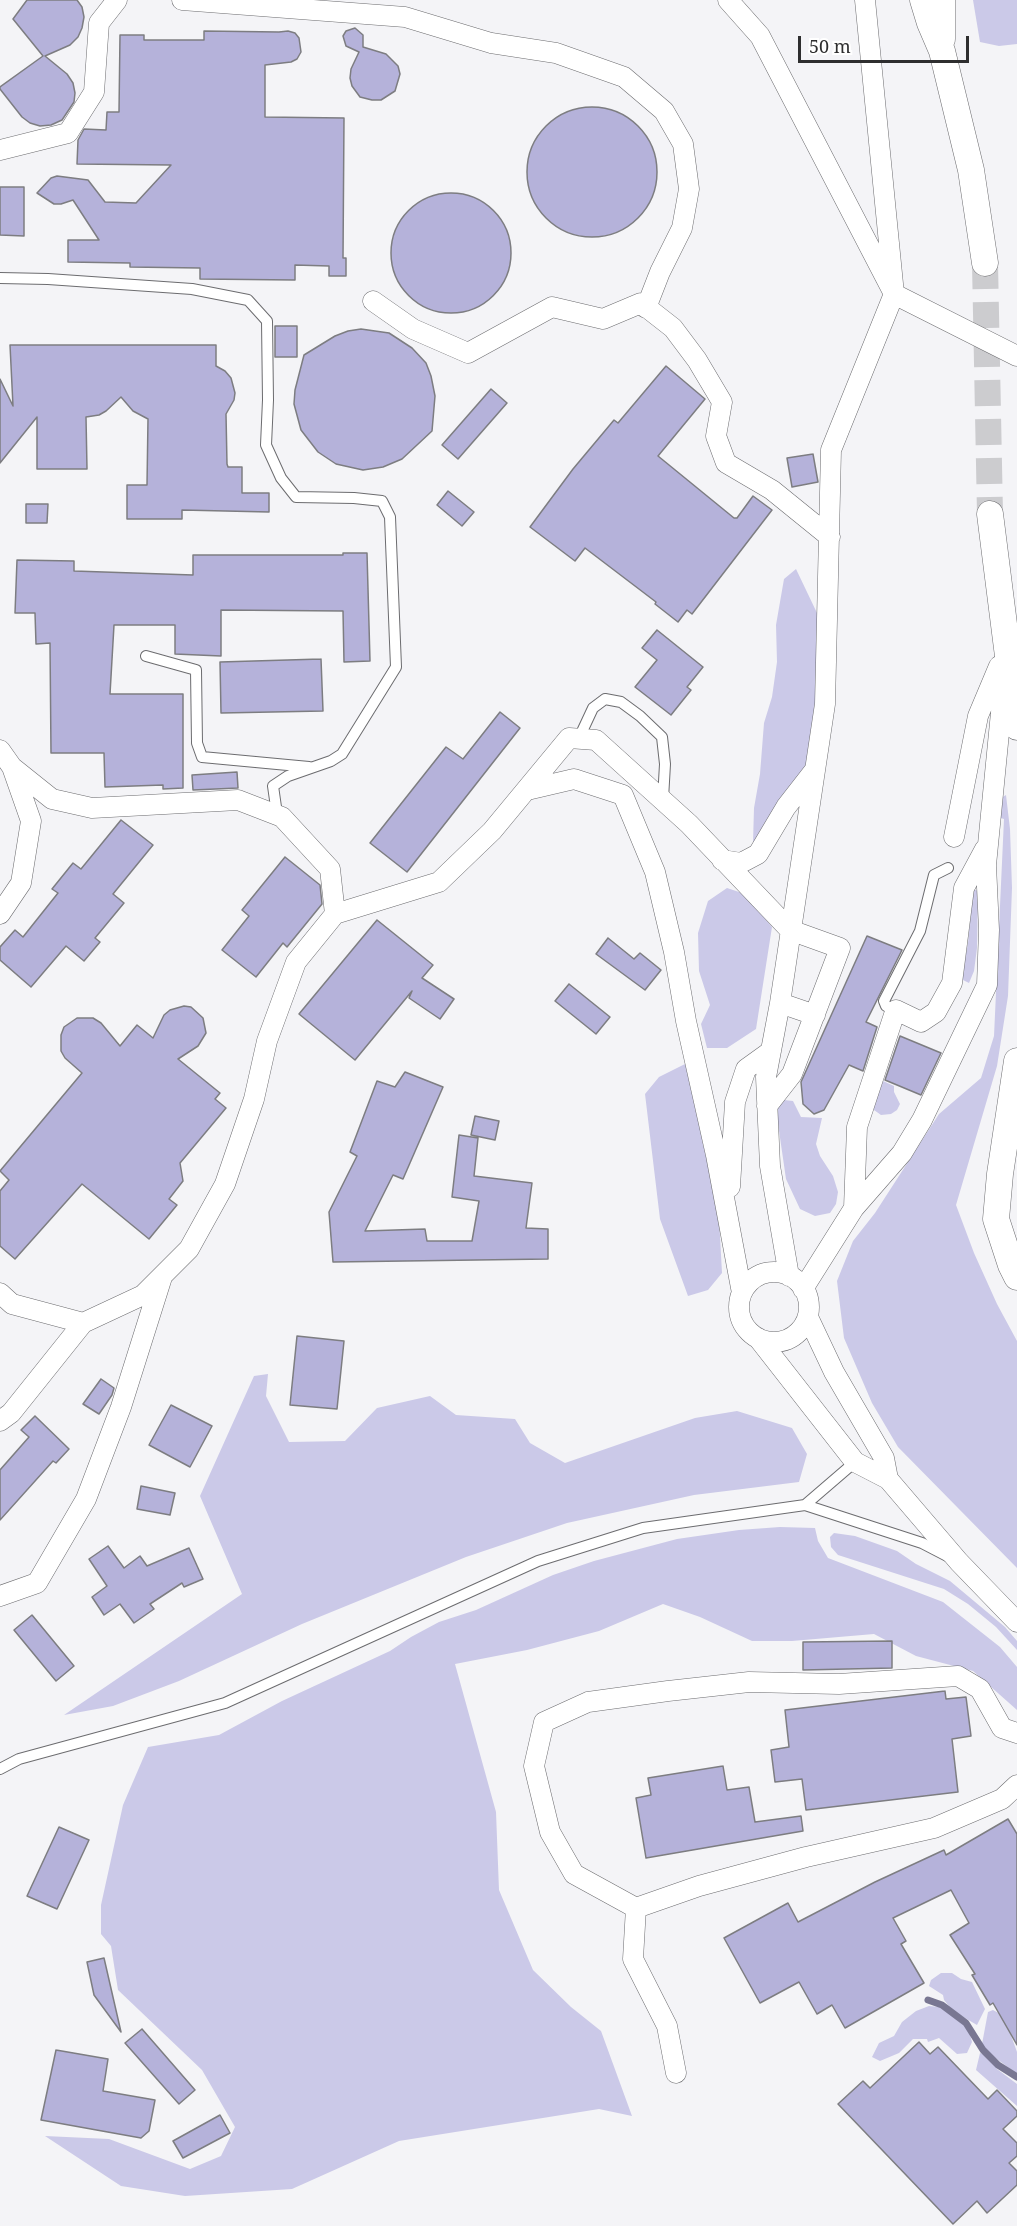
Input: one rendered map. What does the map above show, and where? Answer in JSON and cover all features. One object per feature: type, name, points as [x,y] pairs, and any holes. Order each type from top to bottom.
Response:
[{"type":"street","points":[[0,150],[69,133],[94,92],[99,23],[117,0]]},
{"type":"street","points":[[182,0],[405,17],[491,44],[556,52],[624,77],[664,111],[669,119],[683,144],[690,189],[682,228],[660,272],[646,308]]},
{"type":"street","points":[[728,0],[760,36],[894,294],[1017,356]]},
{"type":"street","points":[[758,1338],[774,1342],[785,1340],[803,1327],[808,1317],[809,1305],[796,1283],[770,1166],[766,1077],[780,1003],[825,704],[831,450],[894,294],[865,0]]},
{"type":"street","points":[[923,0],[942,51],[971,170],[985,263]]},
{"type":"street","points":[[942,0],[944,17],[942,51]]},
{"type":"street","points":[[373,301],[413,329],[468,353],[552,307],[603,319],[641,303],[673,328],[698,360],[722,402],[716,436],[726,463],[772,490],[830,537]]},
{"type":"street","points":[[990,513],[1017,727]]},
{"type":"street","points":[[954,837],[978,716],[1006,650]]},
{"type":"street","points":[[796,1283],[854,1208],[902,1153],[917,1128],[987,985],[989,930],[986,865],[1006,650]]},
{"type":"street","points":[[0,1421],[11,1413],[83,1323],[143,1295],[189,1249],[225,1184],[254,1099],[267,1041],[296,962],[335,914],[439,882],[492,831],[569,738],[596,740],[663,799],[790,930],[840,948],[792,1074],[768,1106]]},
{"type":"street","points":[[0,750],[12,767],[31,821],[21,883],[0,914]]},
{"type":"street","points":[[12,767],[52,799],[92,808],[238,800],[277,814],[330,869],[335,914]]},
{"type":"street","points":[[722,860],[741,863],[758,854],[786,807],[815,769]]},
{"type":"street","points":[[527,790],[574,779],[623,795],[657,884],[674,952],[742,1293]]},
{"type":"street","points":[[854,1208],[857,1127],[896,1010],[921,1023],[936,1012],[942,1002],[952,983],[964,888],[989,840]]},
{"type":"street","points":[[780,1003],[815,1015]]},
{"type":"street","points":[[735,1253],[729,1196],[735,1102],[746,1069],[771,1051]]},
{"type":"street","points":[[771,1051],[798,1060]]},
{"type":"street","points":[[1017,1061],[1000,1174],[996,1219],[1017,1277]]},
{"type":"street","points":[[796,1283],[780,1273],[769,1272],[748,1283],[739,1304],[740,1316],[745,1326],[758,1338],[855,1462],[888,1479],[959,1562],[1017,1622]]},
{"type":"street","points":[[0,1596],[37,1583],[86,1499],[121,1407],[163,1275]]},
{"type":"street","points":[[0,1293],[12,1304],[83,1323]]},
{"type":"street","points":[[808,1317],[834,1372],[884,1458],[888,1479]]},
{"type":"street","points":[[1017,1733],[1002,1728],[980,1689],[958,1676],[839,1684],[748,1682],[588,1702],[544,1722],[534,1766],[550,1832],[574,1874],[636,1908],[699,1886],[806,1857],[934,1828],[1002,1799],[1017,1785]]},
{"type":"street","points":[[636,1908],[633,1959],[667,2026],[676,2073]]},
{"type":"lane","points":[[0,278],[48,279],[192,290],[248,300],[267,321],[266,445],[281,478],[296,497],[382,501],[390,517],[396,667],[342,754],[288,776],[273,786],[277,814]]},
{"type":"lane","points":[[146,656],[196,670],[197,743],[202,757],[312,767]]},
{"type":"lane","points":[[579,738],[593,708],[605,699],[621,702],[662,737],[665,764],[663,799]]},
{"type":"lane","points":[[896,1010],[886,1006],[884,1001],[920,931],[934,875],[948,868]]},
{"type":"lane","points":[[805,1505],[855,1462]]},
{"type":"lane","points":[[0,1769],[19,1759],[225,1703],[538,1561],[643,1528],[805,1505],[922,1543],[959,1562]]},
{"type":"shaded area","points":[[973,0],[1017,0],[1017,44],[999,46],[980,42]]},
{"type":"shaded area","points":[[796,569],[817,613],[822,641],[811,759],[753,843],[754,808],[760,774],[764,723],[772,697],[777,662],[776,625],[784,579]]},
{"type":"shaded area","points":[[1006,795],[1010,829],[1012,888],[1008,996],[997,1066],[956,1205],[974,1253],[1017,1341],[1017,1568],[898,1447],[872,1403],[844,1338],[837,1281],[853,1241],[875,1213],[939,1114],[981,1078],[994,1036],[1004,819],[997,817],[998,800]]},
{"type":"shaded area","points":[[727,888],[745,894],[772,927],[756,1029],[727,1048],[707,1048],[701,1024],[710,1005],[699,971],[698,933],[708,901]]},
{"type":"shaded area","points":[[973,889],[978,891],[977,948],[974,971],[969,983],[961,979],[968,943]]},
{"type":"shaded area","points":[[685,1064],[698,1102],[703,1145],[717,1181],[722,1273],[708,1290],[688,1296],[660,1219],[645,1094],[659,1077]]},
{"type":"shaded area","points":[[883,1081],[894,1086],[894,1092],[900,1104],[891,1114],[881,1115],[874,1110],[874,1104]]},
{"type":"shaded area","points":[[784,1100],[793,1101],[801,1117],[822,1118],[816,1144],[820,1156],[833,1176],[838,1192],[836,1204],[830,1213],[815,1216],[800,1209],[786,1179],[777,1117],[778,1105]]},
{"type":"shaded area","points":[[268,1374],[266,1396],[289,1442],[345,1441],[377,1408],[430,1396],[456,1415],[515,1419],[530,1443],[565,1463],[695,1418],[737,1411],[792,1428],[807,1454],[799,1482],[694,1495],[567,1523],[466,1557],[302,1624],[179,1681],[113,1706],[64,1715],[242,1594],[200,1496],[254,1376]]},
{"type":"shaded area","points":[[780,1527],[815,1528],[818,1541],[828,1558],[943,1602],[1000,1647],[1017,1667],[1017,1710],[973,1671],[916,1656],[874,1634],[792,1641],[752,1641],[700,1617],[663,1604],[599,1631],[527,1650],[455,1664],[496,1812],[499,1890],[533,1970],[571,2007],[601,2031],[632,2116],[599,2109],[399,2141],[292,2189],[185,2196],[121,2186],[45,2136],[109,2139],[190,2169],[221,2156],[235,2127],[202,2070],[118,1990],[111,1946],[101,1934],[101,1905],[123,1805],[148,1747],[219,1735],[282,1701],[390,1651],[439,1622],[476,1610],[553,1575],[594,1561],[677,1539]]},
{"type":"shaded area","points":[[834,1533],[855,1536],[897,1551],[916,1564],[950,1581],[1005,1627],[1017,1641],[1017,1650],[996,1627],[968,1604],[944,1589],[838,1555],[831,1547],[830,1537]]},
{"type":"shaded area","points":[[941,1973],[952,1973],[972,1982],[985,2009],[977,2025],[953,2011],[944,2000],[943,1995],[929,1986],[931,1980]]},
{"type":"shaded area","points":[[929,2006],[946,2010],[968,2027],[972,2042],[967,2053],[957,2054],[939,2038],[928,2042],[927,2039],[913,2039],[899,2053],[880,2061],[872,2057],[879,2043],[894,2036],[902,2022],[916,2011]]},
{"type":"shaded area","points":[[993,2010],[1004,2016],[1017,2052],[1017,2074],[989,2053],[982,2044],[988,2012]]},
{"type":"shaded area","points":[[980,2053],[989,2056],[997,2069],[1017,2084],[1017,2106],[976,2070]]},
{"type":"building","points":[[27,0],[77,0],[82,7],[84,17],[78,37],[70,45],[45,56],[67,74],[73,83],[75,93],[74,102],[62,120],[51,125],[40,126],[30,123],[22,117],[0,89],[43,56],[13,19]]},
{"type":"building","points":[[355,28],[363,35],[363,47],[386,54],[398,66],[400,74],[395,91],[381,100],[360,97],[352,86],[351,69],[359,52],[346,46],[343,36],[346,31]]},
{"type":"building","points":[[204,31],[288,31],[295,33],[299,38],[301,52],[297,59],[291,62],[265,65],[265,117],[344,118],[343,258],[346,258],[346,276],[329,276],[329,266],[295,265],[295,280],[200,279],[200,268],[130,267],[130,263],[68,262],[68,240],[99,240],[73,200],[54,204],[37,193],[51,178],[57,176],[88,180],[105,202],[136,203],[171,165],[77,164],[78,140],[84,129],[106,130],[107,112],[119,112],[120,35],[144,35],[144,40],[204,40]]},
{"type":"building","points":[[592,107],[617,112],[638,126],[652,147],[657,172],[652,197],[638,218],[617,232],[592,237],[567,232],[546,218],[532,197],[527,172],[532,147],[546,126],[567,112]]},
{"type":"building","points":[[0,187],[24,187],[24,236],[0,235]]},
{"type":"building","points":[[451,193],[474,198],[493,211],[506,230],[511,253],[506,276],[493,295],[474,308],[451,313],[428,308],[409,295],[396,276],[391,253],[396,230],[409,211],[428,198]]},
{"type":"building","points":[[275,326],[297,326],[297,357],[275,357]]},
{"type":"building","points":[[361,329],[389,333],[412,348],[426,363],[435,396],[432,431],[402,459],[383,467],[363,470],[336,464],[318,452],[301,430],[294,404],[295,390],[304,355],[335,336]]},
{"type":"building","points":[[10,345],[216,345],[216,366],[231,378],[235,393],[234,400],[226,414],[227,464],[228,467],[242,467],[242,493],[269,493],[269,512],[182,510],[182,519],[127,519],[127,485],[147,485],[148,419],[133,411],[121,397],[99,415],[86,417],[87,469],[37,469],[37,417],[0,463],[0,379],[13,406]]},
{"type":"building","points":[[666,366],[705,399],[658,456],[734,518],[737,518],[753,496],[772,510],[692,614],[687,610],[678,622],[655,604],[656,602],[585,548],[575,561],[530,527],[573,469],[614,420],[618,423]]},
{"type":"building","points":[[491,389],[507,403],[458,459],[442,445]]},
{"type":"building","points":[[813,454],[818,482],[792,487],[787,458]]},
{"type":"building","points":[[448,491],[474,512],[462,526],[437,505]]},
{"type":"building","points":[[26,504],[48,504],[47,523],[26,523]]},
{"type":"building","points":[[343,553],[367,553],[370,661],[344,662],[343,611],[221,610],[221,656],[175,654],[175,625],[114,625],[110,694],[183,694],[183,788],[163,789],[163,785],[105,787],[104,753],[51,753],[50,643],[36,644],[35,613],[15,613],[17,560],[74,561],[74,571],[193,575],[193,555],[343,555]]},
{"type":"building","points":[[657,630],[703,667],[687,687],[691,690],[671,715],[635,687],[657,660],[642,648]]},
{"type":"building","points":[[321,659],[323,711],[221,713],[220,662]]},
{"type":"building","points":[[500,712],[520,728],[407,872],[370,843],[446,747],[463,759]]},
{"type":"building","points":[[237,772],[238,788],[193,790],[192,775]]},
{"type":"building","points":[[121,820],[153,845],[113,894],[124,903],[95,938],[100,942],[84,961],[66,946],[31,987],[0,960],[0,947],[15,930],[23,937],[58,893],[52,889],[73,863],[81,869]]},
{"type":"building","points":[[285,857],[320,885],[322,904],[287,947],[283,943],[256,977],[222,950],[249,916],[242,910]]},
{"type":"building","points":[[377,920],[433,965],[422,978],[454,999],[440,1019],[409,998],[412,991],[355,1060],[299,1014]]},
{"type":"building","points":[[867,936],[902,950],[866,1022],[877,1027],[863,1071],[849,1065],[824,1110],[814,1114],[803,1104],[801,1082]]},
{"type":"building","points":[[608,938],[634,959],[640,953],[661,970],[645,990],[596,954]]},
{"type":"building","points":[[569,984],[610,1017],[596,1034],[555,1001]]},
{"type":"building","points":[[184,1006],[191,1007],[203,1018],[206,1033],[198,1046],[178,1059],[220,1093],[215,1099],[226,1108],[180,1163],[183,1181],[169,1199],[177,1205],[149,1239],[82,1184],[15,1259],[0,1246],[0,1191],[9,1180],[0,1171],[82,1073],[65,1058],[61,1051],[61,1035],[64,1027],[77,1018],[93,1018],[101,1023],[120,1046],[137,1025],[153,1038],[164,1015],[170,1010]]},
{"type":"building","points":[[900,1036],[941,1053],[921,1095],[885,1080]]},
{"type":"building","points":[[405,1072],[443,1087],[403,1179],[393,1175],[365,1231],[425,1229],[427,1241],[472,1241],[479,1201],[452,1197],[459,1135],[478,1138],[474,1176],[532,1183],[526,1228],[548,1229],[548,1259],[333,1262],[329,1212],[357,1156],[350,1152],[377,1081],[395,1087]]},
{"type":"building","points":[[475,1116],[499,1121],[495,1140],[471,1135]]},
{"type":"building","points":[[297,1336],[344,1341],[337,1409],[290,1405]]},
{"type":"building","points":[[101,1379],[114,1388],[99,1414],[83,1404]]},
{"type":"building","points":[[171,1405],[212,1426],[190,1467],[149,1445]]},
{"type":"building","points":[[35,1416],[69,1449],[56,1463],[53,1461],[0,1520],[0,1470],[29,1437],[21,1430]]},
{"type":"building","points":[[141,1486],[175,1493],[170,1515],[137,1509]]},
{"type":"building","points":[[108,1546],[124,1568],[140,1556],[147,1566],[189,1548],[203,1579],[184,1587],[182,1583],[150,1604],[154,1609],[134,1623],[120,1604],[104,1615],[92,1597],[107,1586],[89,1559]]},
{"type":"building","points":[[32,1615],[74,1666],[56,1681],[14,1630]]},
{"type":"building","points":[[892,1641],[892,1668],[803,1670],[803,1642]]},
{"type":"building","points":[[945,1691],[946,1699],[966,1697],[971,1736],[952,1739],[958,1792],[806,1810],[802,1779],[775,1782],[771,1750],[789,1747],[785,1710]]},
{"type":"building","points":[[723,1766],[727,1790],[749,1787],[755,1822],[801,1816],[803,1831],[646,1858],[636,1798],[651,1795],[648,1778]]},
{"type":"building","points":[[1008,1819],[1017,1834],[1017,2045],[993,2003],[990,2005],[972,1975],[975,1974],[950,1935],[969,1923],[951,1890],[893,1918],[906,1941],[901,1944],[924,1983],[845,2028],[832,2005],[817,2014],[799,1982],[760,2003],[724,1938],[788,1903],[798,1922],[875,1882],[944,1850],[946,1855]]},
{"type":"building","points":[[59,1827],[89,1840],[57,1909],[27,1896]]},
{"type":"building","points":[[104,1958],[121,2032],[94,1995],[87,1962]]},
{"type":"building","points":[[142,2029],[195,2090],[179,2104],[125,2043]]},
{"type":"building","points":[[919,2042],[930,2054],[938,2047],[988,2099],[997,2090],[1017,2111],[1017,2116],[1003,2129],[1017,2143],[1017,2156],[1009,2163],[1017,2171],[1017,2185],[987,2213],[977,2201],[953,2224],[838,2104],[863,2081],[870,2088]]},
{"type":"building","points":[[56,2050],[108,2059],[103,2091],[155,2100],[149,2131],[141,2138],[41,2120]]},
{"type":"building","points":[[220,2115],[230,2133],[183,2158],[173,2141]]},
{"type":"waterway","points":[[928,2000],[942,2005],[966,2023],[983,2050],[998,2065],[1017,2077]]},
{"type":"tunnel","points":[[985,263],[990,514]]}]
